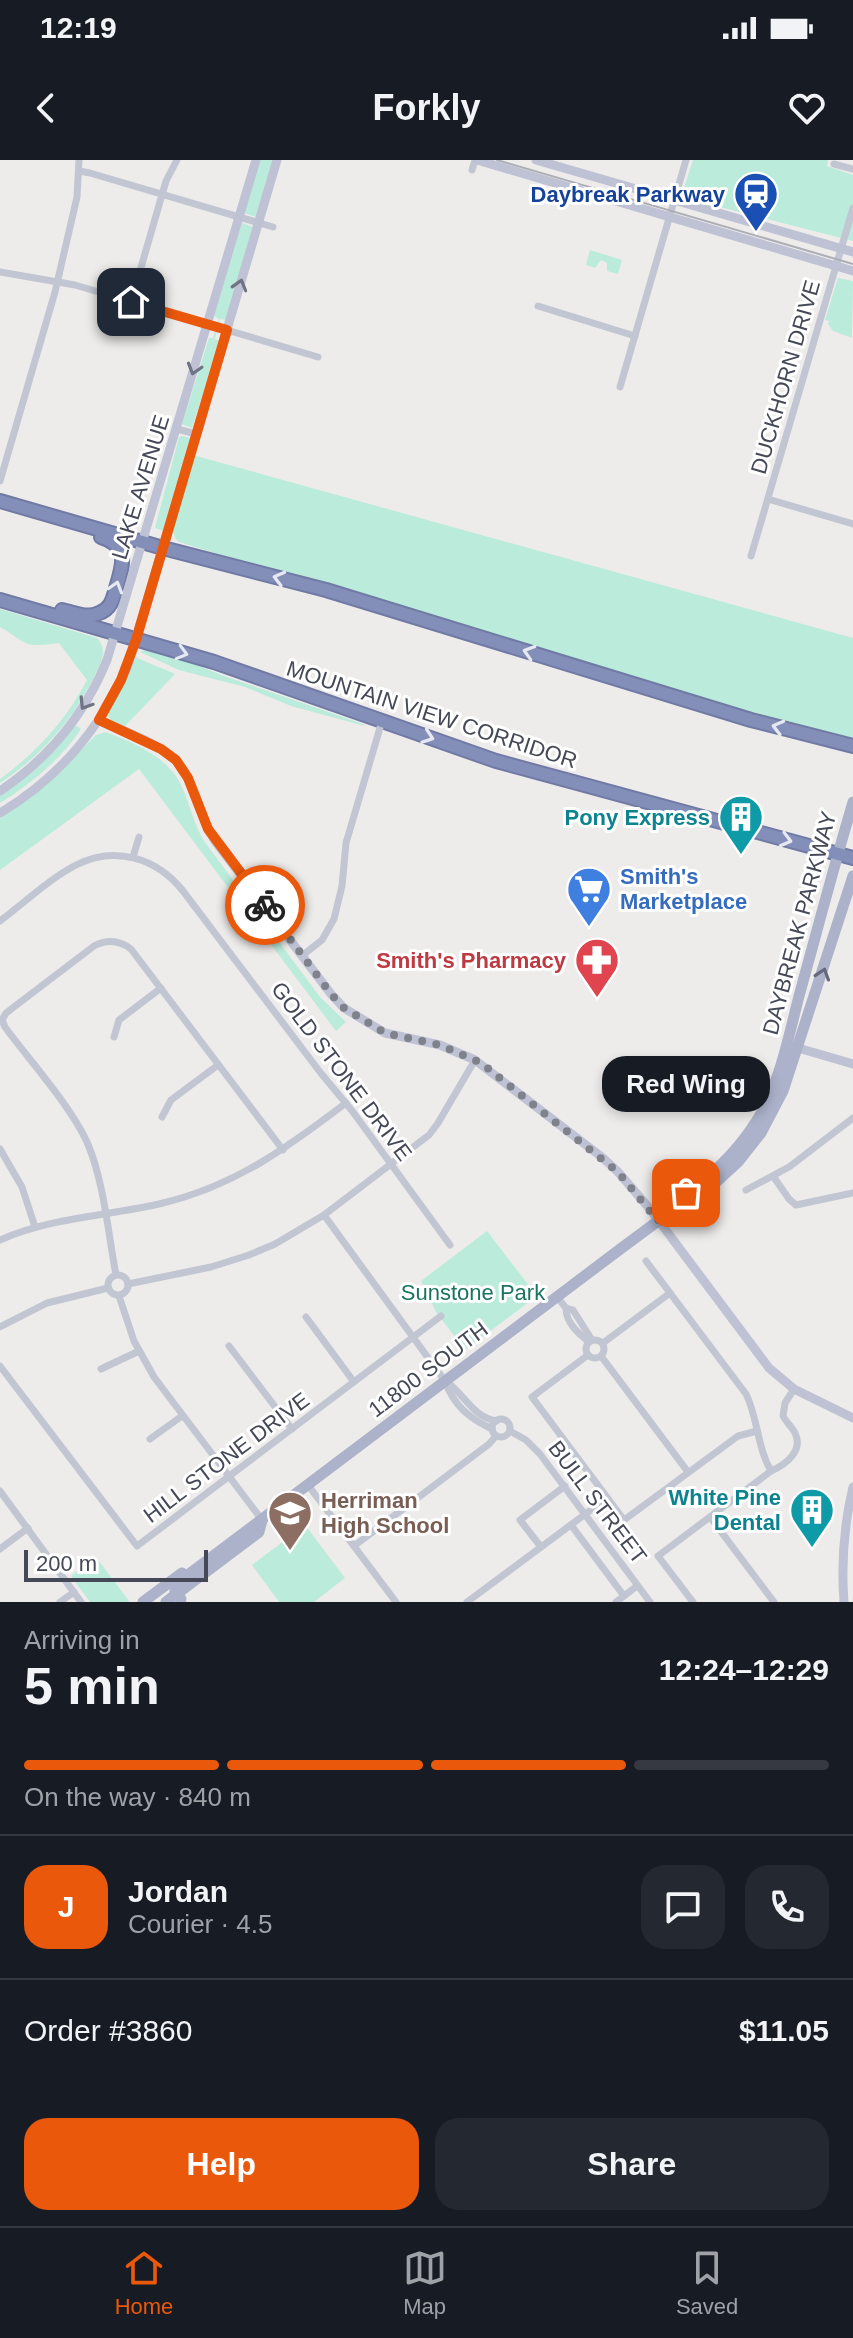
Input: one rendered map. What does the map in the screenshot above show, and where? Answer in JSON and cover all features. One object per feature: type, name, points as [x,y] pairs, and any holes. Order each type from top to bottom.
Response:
[{"type":"highway","points":[[0,501],[163,548],[326,590],[751,720],[853,746]]},
{"type":"highway","points":[[0,508],[110,540],[120,549],[123,562],[113,600],[98,614],[84,615],[0,599]]},
{"type":"highway","name":"MOUNTAIN VIEW CORRIDOR","points":[[0,599],[214,662],[496,761],[853,858]]},
{"type":"main road","name":"DAYBREAK PARKWAY","points":[[792,1046],[792,1022],[853,802]]},
{"type":"main road","name":"DAYBREAK PARKWAY","points":[[658,1221],[665,1208],[719,1167],[749,1131],[772,1091],[792,1046],[853,876]]},
{"type":"main road","points":[[658,1221],[672,1217],[738,1162],[767,1123],[783,1091],[781,1084],[792,1046]]},
{"type":"main road","name":"11800 SOUTH","points":[[143,1602],[247,1523],[262,1520],[658,1221]]},
{"type":"main road","points":[[185,1592],[175,1588],[180,1581],[262,1520]]},
{"type":"main road","name":"11800 SOUTH","points":[[166,1602],[185,1592],[259,1532],[262,1520]]},
{"type":"street","points":[[0,481],[58,281],[77,197],[79,160]]},
{"type":"street","points":[[131,302],[168,177],[177,160]]},
{"type":"street","name":"LAKE AVENUE","points":[[0,791],[38,762],[73,722],[98,681],[116,633],[256,160]]},
{"type":"street","name":"LAKE AVENUE","points":[[0,813],[53,774],[76,750],[99,720],[121,680],[136,640],[277,160]]},
{"type":"street","points":[[536,160],[853,252]]},
{"type":"street","points":[[620,387],[686,160]]},
{"type":"street","points":[[475,163],[853,271]]},
{"type":"street","points":[[834,164],[853,169]]},
{"type":"street","points":[[79,171],[273,227]]},
{"type":"street","name":"DUCKHORN DRIVE","points":[[751,556],[853,208]]},
{"type":"street","points":[[0,272],[58,281],[318,357]]},
{"type":"street","points":[[538,306],[635,336]]},
{"type":"street","points":[[177,429],[196,434]]},
{"type":"street","points":[[768,499],[853,524]]},
{"type":"street","points":[[99,720],[161,749],[180,764],[211,835],[344,1008],[373,1027],[398,1037],[440,1045],[475,1060],[611,1165],[632,1187],[759,1357],[794,1389],[853,1418]]},
{"type":"street","points":[[303,955],[322,940],[334,919],[342,886],[348,832],[382,720]]},
{"type":"street","points":[[0,921],[78,864],[102,857],[133,857],[139,837]]},
{"type":"street","name":"GOLD STONE DRIVE","points":[[133,857],[159,868],[178,884],[450,1245]]},
{"type":"street","points":[[116,1275],[97,1171],[83,1134],[2,1020],[6,1013],[94,946],[105,941],[118,942],[131,949],[283,1150]]},
{"type":"street","points":[[114,1037],[119,1020],[161,988]]},
{"type":"street","points":[[792,1046],[853,1064]]},
{"type":"street","points":[[128,1284],[236,1260],[287,1237],[324,1215],[432,1131],[475,1060]]},
{"type":"street","points":[[162,1117],[171,1100],[218,1065]]},
{"type":"street","points":[[0,1240],[35,1227],[165,1202],[205,1190],[245,1173],[283,1150],[346,1103]]},
{"type":"street","points":[[746,1190],[773,1176],[853,1118]]},
{"type":"street","points":[[0,1149],[22,1187],[35,1227]]},
{"type":"street","points":[[773,1176],[796,1205],[853,1193]]},
{"type":"street","points":[[324,1215],[383,1293],[462,1410],[474,1420],[495,1429],[504,1437],[510,1431],[510,1425],[501,1419],[495,1429],[489,1444],[354,1546]]},
{"type":"street","points":[[646,1261],[746,1394],[771,1471]]},
{"type":"street","points":[[116,1275],[125,1278],[128,1284],[125,1293],[119,1296],[108,1288],[110,1278],[116,1275]]},
{"type":"street","points":[[0,1327],[47,1303],[108,1288]]},
{"type":"street","points":[[603,1343],[670,1293]]},
{"type":"street","points":[[119,1296],[126,1321],[154,1377],[262,1520]]},
{"type":"street","points":[[557,1297],[566,1308],[566,1316],[577,1333],[590,1341],[603,1343]]},
{"type":"street","name":"HILL STONE DRIVE","points":[[0,1366],[137,1546],[441,1316]]},
{"type":"street","points":[[306,1317],[354,1382]]},
{"type":"street","points":[[590,1341],[586,1347],[588,1355],[593,1358],[601,1356]]},
{"type":"street","points":[[601,1356],[603,1343]]},
{"type":"street","points":[[229,1346],[292,1429]]},
{"type":"street","points":[[101,1369],[139,1351]]},
{"type":"street","points":[[588,1355],[532,1397],[624,1520],[738,1436],[757,1431]]},
{"type":"street","points":[[601,1356],[688,1472]]},
{"type":"street","points":[[693,1602],[658,1556],[789,1460],[797,1447],[796,1434],[783,1416],[785,1403],[794,1389]]},
{"type":"street","points":[[150,1439],[182,1416]]},
{"type":"street","name":"BULL STREET","points":[[510,1431],[531,1443],[650,1602]]},
{"type":"street","points":[[308,1485],[396,1602]]},
{"type":"street","points":[[541,1547],[520,1520],[565,1486]]},
{"type":"street","points":[[844,1602],[842,1563],[853,1487]]},
{"type":"street","points":[[0,1491],[81,1602]]},
{"type":"street","points":[[467,1602],[607,1498]]},
{"type":"street","points":[[710,1517],[774,1602]]},
{"type":"street","points":[[571,1525],[624,1596]]},
{"type":"street","points":[[0,1549],[28,1528]]},
{"type":"street","points":[[616,1602],[637,1586]]},
{"type":"street","points":[[60,1602],[74,1592]]},
{"type":"green space","points":[[260,160],[273,160],[256,217],[244,213]]},
{"type":"green space","points":[[693,160],[828,160],[827,166],[853,175],[853,241],[681,197]]},
{"type":"green space","points":[[242,223],[253,227],[226,320],[220,319],[215,339],[220,341],[192,428],[182,424],[209,338],[213,338],[219,319],[214,316]]},
{"type":"green space","points":[[590,250],[622,260],[618,274],[607,271],[607,263],[601,260],[595,268],[586,265]]},
{"type":"green space","points":[[838,278],[853,281],[852,338],[833,331],[829,321],[825,320]]},
{"type":"green space","points":[[179,437],[191,438],[164,531],[155,528]]},
{"type":"green space","points":[[193,455],[853,638],[853,741],[662,689],[179,542],[173,530]]},
{"type":"green space","points":[[0,609],[97,638],[103,653],[86,693],[66,723],[29,762],[0,783],[0,779],[50,734],[87,680],[59,643],[26,643],[0,627]]},
{"type":"green space","points":[[146,650],[192,663],[365,726],[291,706],[245,687],[179,670],[140,652]]},
{"type":"green space","points":[[135,657],[175,674],[124,727],[110,720],[108,715]]},
{"type":"green space","points":[[75,725],[81,729],[55,761],[0,803],[0,794]]},
{"type":"green space","points":[[106,732],[150,752],[176,776],[204,841],[320,997],[346,1022],[336,1031],[139,769],[0,870],[0,818],[47,784],[96,735]]},
{"type":"green space","name":"Sunstone Park","points":[[487,1231],[537,1296],[465,1350],[436,1312],[421,1281]]},
{"type":"green space","points":[[305,1525],[345,1578],[314,1602],[279,1602],[252,1565]]},
{"type":"green space","points":[[96,1557],[129,1601],[90,1602],[71,1576]]},
{"type":"tram line","points":[[497,160],[853,264]]},
{"type":"way so far","points":[[265,905],[331,994],[360,1020],[385,1033],[440,1045],[481,1063],[603,1158],[632,1187],[658,1221],[665,1208],[686,1193]]},
{"type":"place","name":"Daybreak Parkway","points":[[756,233]]},
{"type":"place","name":"Pony Express","points":[[741,856]]},
{"type":"place","name":"Smith's Marketplace","points":[[589,928]]},
{"type":"place","name":"Smith's Pharmacy","points":[[597,999]]},
{"type":"place","name":"Red Wing","points":[[686,1193]]},
{"type":"place","name":"White Pine Dental","points":[[812,1549]]},
{"type":"place","name":"Herriman High School","points":[[290,1552]]},
{"type":"route","points":[[131,302],[227,330],[127,668],[99,720],[161,749],[176,760],[188,778],[205,824],[215,841],[265,905]]}]
